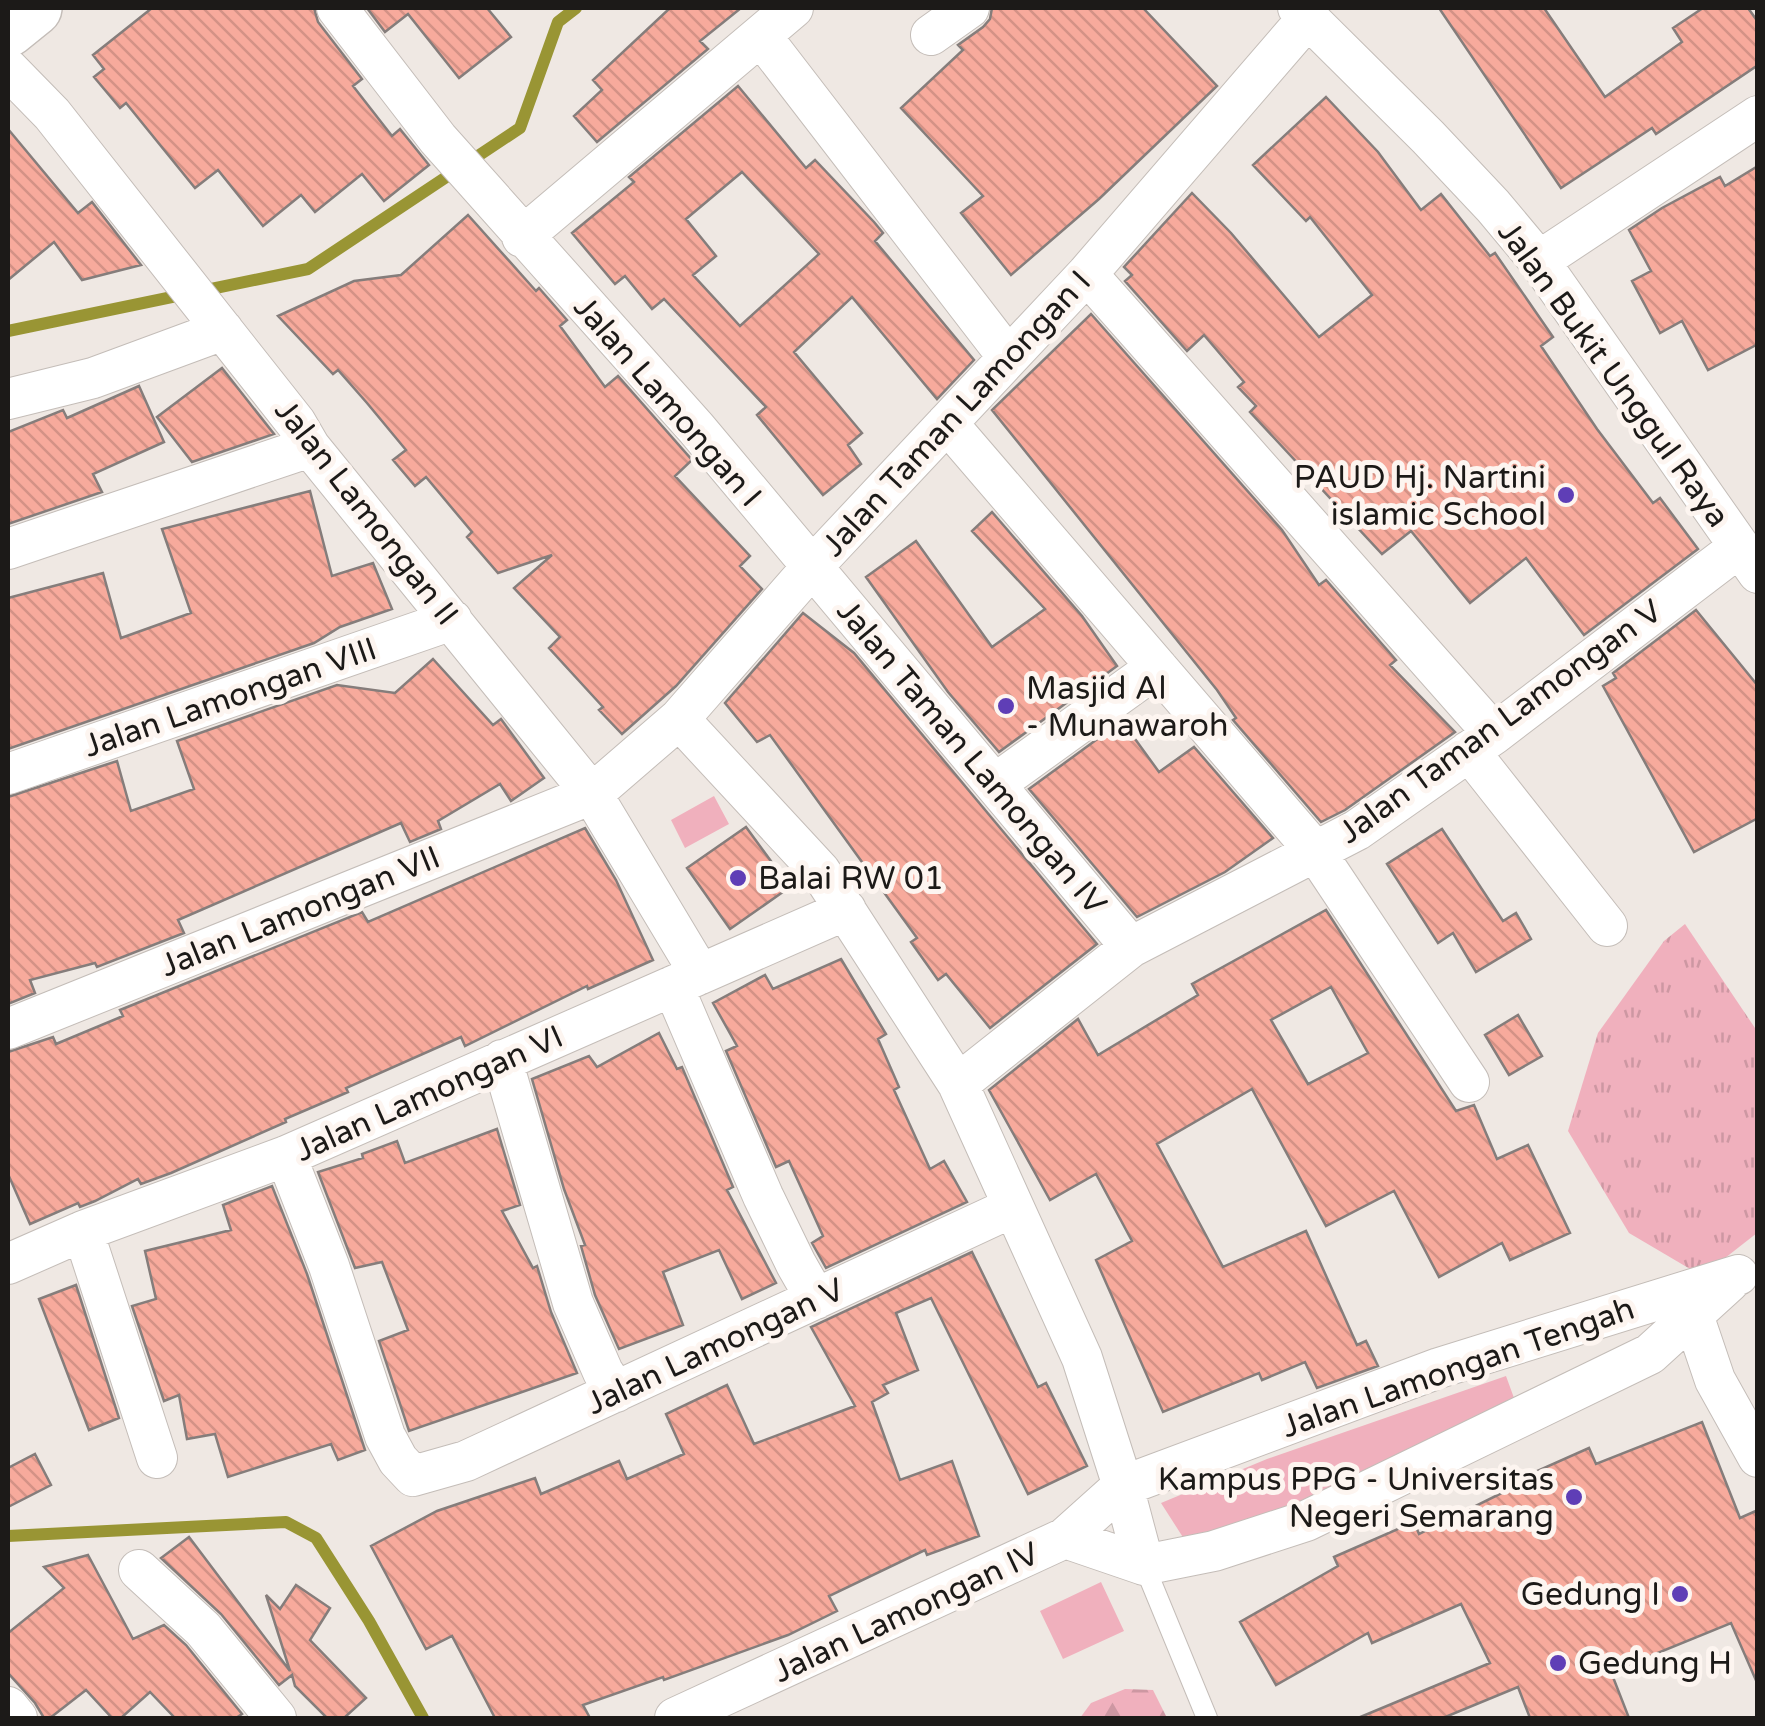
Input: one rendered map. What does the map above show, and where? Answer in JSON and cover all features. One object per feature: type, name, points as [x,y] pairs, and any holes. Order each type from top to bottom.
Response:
[{"type":"street","points":[[8,29],[34,8]]},
{"type":"street","name":"Jalan Lamongan I","points":[[337,8],[485,195],[696,428],[812,567]]},
{"type":"street","points":[[522,237],[792,8]]},
{"type":"street","points":[[932,35],[970,8]]},
{"type":"street","name":"Jalan Bukit Unggul Raya","points":[[1302,13],[1428,137],[1539,261],[1748,560]]},
{"type":"street","name":"Jalan Taman Lamongan I","points":[[592,794],[680,719],[812,567],[1086,274],[1302,13]]},
{"type":"street","points":[[761,36],[1008,357]]},
{"type":"street","name":"Jalan Lamongan II","points":[[8,69],[52,114],[296,423],[310,446],[592,794],[686,980],[763,1196],[816,1298]]},
{"type":"street","points":[[1539,261],[1758,116]]},
{"type":"street","points":[[1086,274],[1481,742],[1607,926]]},
{"type":"street","points":[[8,399],[93,378],[223,330]]},
{"type":"street","points":[[948,423],[1315,851],[1470,1082]]},
{"type":"street","points":[[8,549],[310,446]]},
{"type":"street","name":"Jalan Taman Lamongan V","points":[[958,1084],[1131,947],[1357,830],[1748,560]]},
{"type":"street","name":"Jalan Taman Lamongan IV","points":[[812,567],[1131,947]]},
{"type":"street","name":"Jalan Lamongan VIII","points":[[8,774],[452,620]]},
{"type":"street","points":[[995,784],[1157,667]]},
{"type":"street","points":[[680,719],[820,871],[958,1084],[1082,1358],[1144,1565]]},
{"type":"street","name":"Jalan Lamongan VII","points":[[8,1029],[592,794]]},
{"type":"street","name":"Jalan Lamongan VI","points":[[8,1264],[83,1231],[286,1156],[846,910]]},
{"type":"street","points":[[502,1060],[573,1303],[602,1372],[616,1392]]},
{"type":"street","name":"Jalan Lamongan V","points":[[286,1156],[340,1298],[384,1436],[413,1476],[466,1462],[1013,1207]]},
{"type":"street","points":[[83,1231],[158,1458]]},
{"type":"street","name":"Jalan Lamongan Tengah","points":[[1123,1486],[1439,1368],[1748,1267]]},
{"type":"street","name":"Jalan Lamongan Tengah","points":[[1144,1565],[1214,1551],[1306,1521],[1650,1354],[1748,1267]]},
{"type":"street","points":[[1694,1315],[1715,1380],[1758,1457]]},
{"type":"street","name":"Jalan Lamongan IV","points":[[676,1718],[1065,1538],[1123,1486]]},
{"type":"street","points":[[1065,1538],[1144,1565]]},
{"type":"street","points":[[140,1570],[203,1629],[276,1718]]},
{"type":"street","points":[[8,1707],[16,1718]]},
{"type":"lane","points":[[1144,1565],[1207,1718]]},
{"type":"green space","points":[[714,796],[729,824],[685,848],[671,820]]},
{"type":"green space","points":[[1685,924],[1757,1031],[1757,1233],[1702,1276],[1629,1233],[1568,1131],[1598,1033],[1664,941]]},
{"type":"green space","points":[[1506,1376],[1514,1398],[1382,1462],[1250,1533],[1186,1542],[1161,1503],[1267,1459]]},
{"type":"green space","points":[[1101,1582],[1124,1631],[1063,1659],[1040,1611]]},
{"type":"green space","points":[[1125,1689],[1153,1690],[1167,1718],[1080,1718],[1091,1703]]},
{"type":"building","points":[[152,8],[314,8],[318,22],[362,79],[353,86],[392,136],[400,129],[429,165],[384,201],[362,174],[315,212],[301,195],[263,226],[218,170],[195,188],[126,103],[120,108],[94,77],[104,69],[93,55]]},
{"type":"building","points":[[367,8],[487,8],[511,37],[459,78],[408,14],[385,32]]},
{"type":"building","points":[[670,8],[741,8],[700,41],[708,49],[597,142],[574,116],[602,90],[593,80]]},
{"type":"building","points":[[992,8],[1143,8],[1217,86],[1099,199],[1011,275],[961,213],[983,196],[901,108],[963,50],[958,45],[983,27]]},
{"type":"building","points":[[1439,8],[1544,8],[1605,97],[1682,42],[1673,28],[1703,8],[1748,8],[1758,22],[1758,65],[1656,134],[1652,128],[1561,188]]},
{"type":"building","points":[[738,86],[806,168],[815,160],[874,222],[883,233],[875,241],[974,360],[937,399],[852,297],[794,352],[862,433],[848,445],[861,464],[823,495],[757,415],[766,407],[664,299],[652,309],[625,276],[615,284],[572,233],[634,182],[629,177]],"holes":[[[742,172],[819,254],[740,326],[693,275],[716,256],[686,219]]]},
{"type":"building","points":[[1326,97],[1378,152],[1421,210],[1441,194],[1490,256],[1495,253],[1553,337],[1541,346],[1597,429],[1653,503],[1660,498],[1698,549],[1584,635],[1526,558],[1470,603],[1411,531],[1382,554],[1250,412],[1256,406],[1238,387],[1244,382],[1204,335],[1187,351],[1125,281],[1132,275],[1124,267],[1192,193],[1319,337],[1372,295],[1310,217],[1306,221],[1253,165]]},
{"type":"building","points":[[8,129],[78,213],[92,202],[141,265],[82,280],[54,242],[8,280]]},
{"type":"building","points":[[1758,166],[1758,344],[1708,370],[1682,321],[1660,333],[1632,281],[1651,271],[1629,230],[1720,177],[1725,186]]},
{"type":"building","points":[[468,215],[567,320],[560,326],[605,387],[618,376],[692,460],[675,476],[750,556],[740,566],[762,589],[676,686],[622,734],[549,648],[560,637],[514,588],[552,555],[498,573],[467,537],[472,532],[426,477],[415,486],[393,460],[406,450],[367,403],[338,370],[333,374],[278,316],[354,281],[401,275]]},
{"type":"building","points":[[1091,314],[1282,530],[1319,585],[1326,580],[1396,660],[1390,665],[1455,732],[1345,810],[1321,822],[1233,720],[1236,718],[1217,690],[992,410]]},
{"type":"building","points":[[222,368],[274,434],[192,462],[157,417]]},
{"type":"building","points":[[139,386],[164,442],[93,474],[102,492],[8,524],[8,432],[63,410],[67,418]]},
{"type":"building","points":[[310,491],[332,576],[373,563],[392,609],[340,627],[314,643],[8,749],[8,598],[103,573],[121,638],[191,613],[162,529]]},
{"type":"building","points":[[992,512],[1082,616],[1117,666],[999,752],[948,692],[866,577],[916,541],[992,647],[1045,609],[972,531]]},
{"type":"building","points":[[1696,610],[1758,686],[1758,818],[1694,852],[1603,686],[1616,678],[1613,673]]},
{"type":"building","points":[[803,613],[854,653],[1097,944],[990,1028],[946,974],[938,980],[911,942],[917,938],[770,735],[757,742],[725,703]]},
{"type":"building","points":[[433,659],[493,725],[501,719],[544,778],[511,801],[500,784],[438,821],[441,829],[410,842],[401,823],[178,920],[184,933],[97,967],[95,963],[30,980],[35,993],[8,1004],[8,797],[117,761],[131,811],[194,789],[177,741],[337,685],[395,693]]},
{"type":"building","points":[[1122,721],[1159,772],[1194,747],[1273,838],[1225,872],[1137,917],[1029,789]]},
{"type":"building","name":"Balai RW 01","points":[[746,827],[790,887],[730,929],[687,868]]},
{"type":"building","points":[[585,828],[616,880],[653,960],[588,989],[587,986],[465,1046],[461,1037],[171,1173],[141,1184],[138,1179],[95,1201],[80,1207],[78,1203],[30,1224],[8,1174],[8,1052],[53,1037],[56,1044],[123,1016],[120,1010],[362,912],[368,922]]},
{"type":"building","points":[[1442,829],[1503,921],[1516,913],[1531,939],[1476,972],[1453,933],[1438,943],[1387,864]]},
{"type":"building","points":[[1326,910],[1456,1111],[1474,1105],[1497,1159],[1528,1145],[1570,1233],[1510,1260],[1502,1243],[1439,1277],[1394,1191],[1326,1226],[1252,1089],[1157,1144],[1223,1267],[1306,1231],[1357,1345],[1366,1341],[1378,1366],[1317,1388],[1305,1362],[1262,1380],[1259,1373],[1163,1412],[1096,1260],[1132,1241],[1096,1174],[1050,1200],[989,1090],[1078,1019],[1098,1055],[1198,995],[1192,984]],"holes":[[[1331,987],[1368,1053],[1308,1084],[1271,1020]]]},
{"type":"building","points":[[841,959],[886,1034],[878,1039],[899,1087],[894,1090],[930,1169],[944,1161],[967,1202],[826,1268],[812,1243],[823,1236],[789,1161],[776,1167],[726,1051],[737,1046],[713,1003],[765,975],[773,989]]},
{"type":"building","points":[[1518,1015],[1542,1056],[1509,1075],[1485,1035]]},
{"type":"building","points":[[659,1033],[677,1069],[682,1067],[733,1187],[727,1190],[776,1283],[742,1299],[719,1250],[663,1272],[683,1325],[619,1349],[595,1295],[581,1246],[585,1245],[532,1079],[589,1056],[597,1067]]},
{"type":"building","points":[[497,1129],[520,1205],[502,1211],[533,1268],[537,1266],[577,1373],[409,1431],[379,1341],[408,1330],[382,1262],[355,1268],[318,1172],[363,1158],[362,1154],[397,1141],[405,1163]]},
{"type":"building","points":[[272,1186],[307,1274],[365,1450],[338,1460],[331,1444],[228,1477],[215,1434],[187,1439],[179,1395],[164,1401],[132,1306],[156,1299],[145,1251],[231,1230],[223,1205]]},
{"type":"building","points":[[972,1252],[1038,1387],[1046,1383],[1087,1466],[1028,1494],[931,1298],[896,1313],[918,1370],[883,1385],[888,1393],[872,1402],[900,1480],[952,1461],[979,1536],[927,1555],[925,1550],[829,1596],[837,1611],[788,1635],[583,1705],[590,1718],[495,1718],[452,1636],[426,1649],[371,1546],[437,1511],[535,1478],[541,1494],[619,1461],[627,1479],[684,1454],[666,1414],[727,1385],[754,1444],[855,1406],[811,1327]]},
{"type":"building","points":[[76,1285],[119,1418],[89,1430],[39,1299]]},
{"type":"building","points":[[1702,1422],[1740,1518],[1758,1510],[1758,1685],[1731,1623],[1611,1672],[1629,1718],[1530,1718],[1518,1687],[1443,1718],[1358,1718],[1490,1663],[1461,1604],[1372,1643],[1368,1633],[1276,1685],[1240,1622],[1338,1566],[1334,1557],[1414,1522],[1419,1534],[1530,1479],[1528,1475],[1589,1448],[1596,1464]]},
{"type":"building","points":[[35,1454],[51,1485],[8,1507],[8,1468]]},
{"type":"building","points":[[189,1537],[290,1671],[266,1595],[280,1609],[296,1585],[330,1608],[310,1640],[366,1698],[344,1718],[327,1718],[295,1686],[292,1675],[279,1685],[221,1614],[161,1558]]},
{"type":"building","points":[[88,1555],[133,1639],[164,1625],[186,1645],[242,1714],[236,1718],[175,1718],[150,1692],[121,1718],[112,1718],[86,1690],[50,1718],[44,1718],[8,1673],[8,1633],[64,1588],[44,1567]]},
{"type":"waterway","points":[[8,331],[308,269],[520,128],[558,22],[576,8]]},
{"type":"waterway","points":[[8,1536],[286,1522],[316,1538],[369,1621],[423,1718]]},
{"type":"place","name":"PAUD Hj. Nartini islamic School","points":[[1566,495]]},
{"type":"place","name":"Masjid Al - Munawaroh","points":[[1006,706]]},
{"type":"place","name":"Balai RW 01","points":[[738,878]]},
{"type":"place","name":"Kampus PPG - Universitas Negeri Semarang","points":[[1574,1497]]},
{"type":"place","name":"Gedung I","points":[[1680,1594]]},
{"type":"place","name":"Gedung H","points":[[1558,1663]]}]
